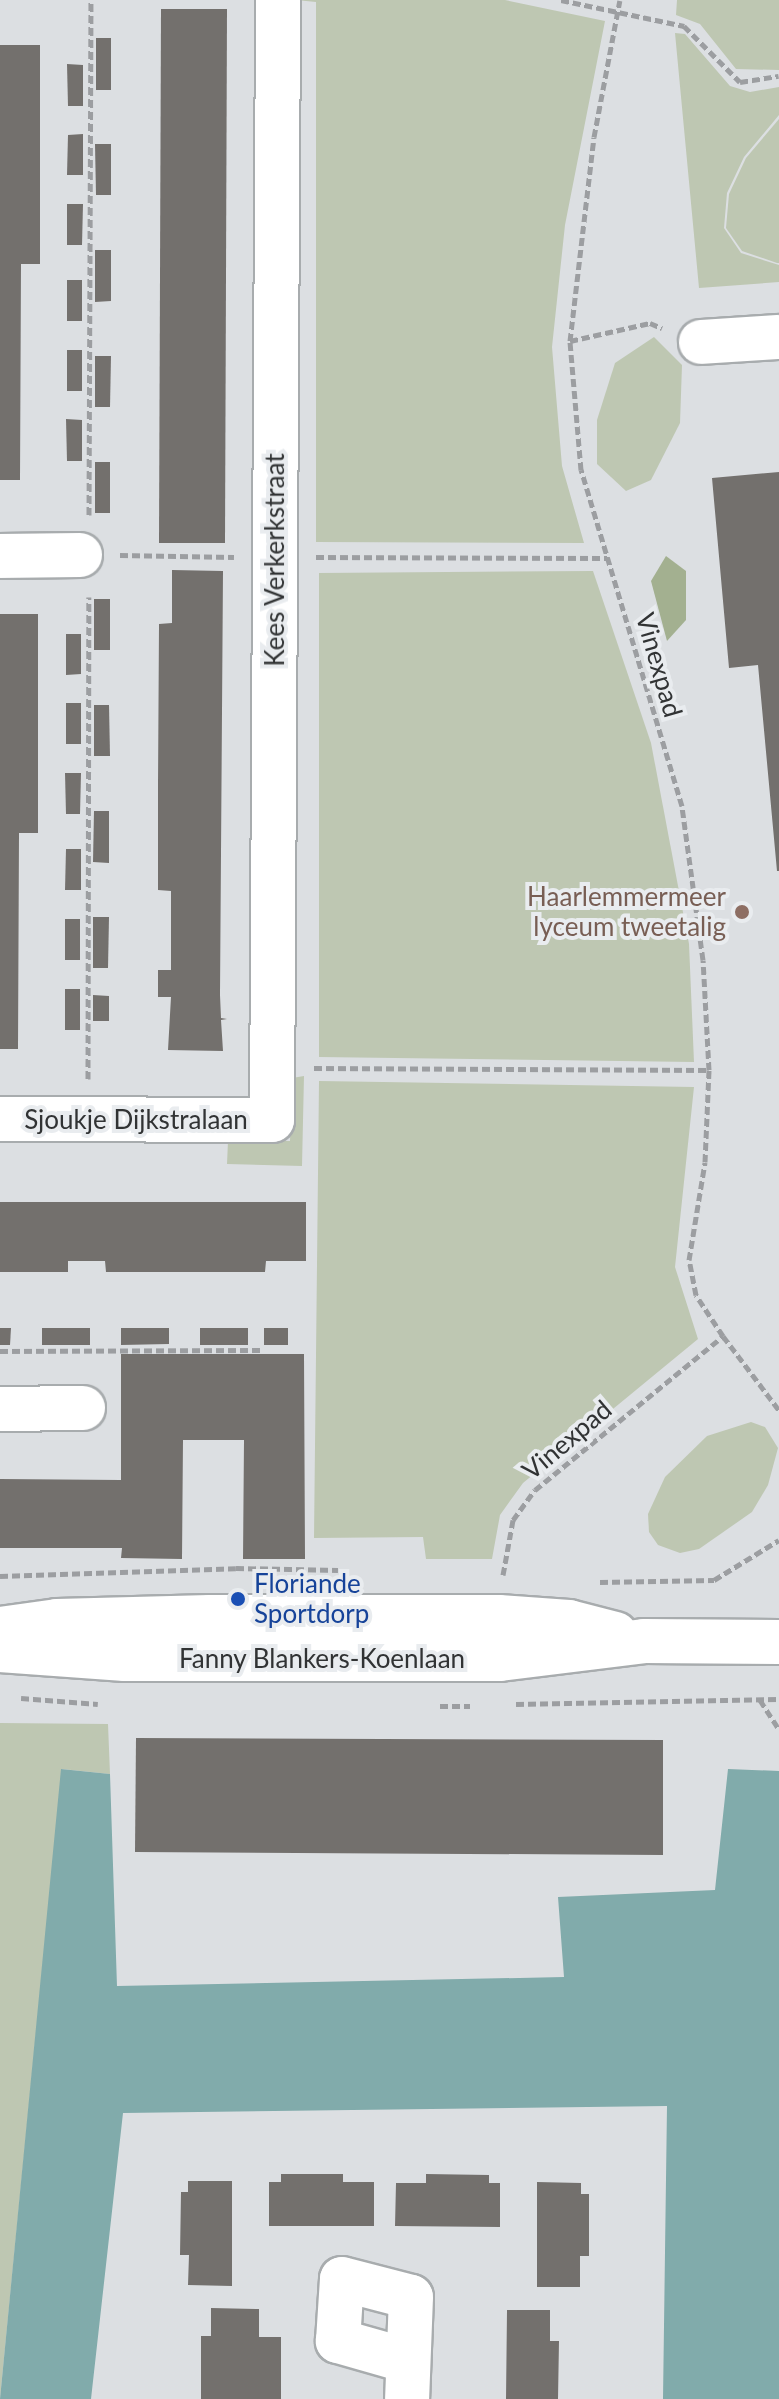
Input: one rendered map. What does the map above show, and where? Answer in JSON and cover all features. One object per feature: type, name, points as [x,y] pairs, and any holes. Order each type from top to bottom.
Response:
[{"type":"street","name":"Kees Verkerkstraat","points":[[272,1120],[278,0]]},
{"type":"street","points":[[701,342],[779,337]]},
{"type":"street","points":[[0,556],[85,555]]},
{"type":"street","name":"Sjoukje Dijkstralaan","points":[[0,1119],[272,1120]]},
{"type":"street","points":[[0,1409],[83,1408]]},
{"type":"street","name":"Fanny Blankers-Koenlaan","points":[[0,1629],[57,1621],[210,1617],[499,1617],[569,1622],[644,1641]]},
{"type":"street","name":"Fanny Blankers-Koenlaan","points":[[0,1650],[125,1659],[500,1659],[644,1641],[779,1642]]},
{"type":"path","points":[[87,1120],[85,555],[91,0]]},
{"type":"path","points":[[561,0],[684,26],[740,82],[779,76]]},
{"type":"path","name":"Vinexpad","points":[[620,0],[594,137],[570,341],[581,470],[682,806],[703,960],[709,1070],[705,1162],[689,1260],[696,1295],[779,1410]]},
{"type":"path","points":[[570,341],[650,323],[701,342]]},
{"type":"path","points":[[85,555],[607,558]]},
{"type":"path","points":[[272,1068],[709,1070]]},
{"type":"path","name":"Vinexpad","points":[[499,1617],[513,1520],[535,1490],[723,1336]]},
{"type":"path","points":[[0,1351],[262,1350]]},
{"type":"path","points":[[760,1700],[779,1729]]},
{"type":"green space","points":[[296,0],[505,0],[605,21],[565,225],[552,347],[562,466],[584,543],[316,542],[316,2]]},
{"type":"green space","points":[[677,0],[779,0],[779,70],[736,69],[700,24],[676,15]]},
{"type":"green space","points":[[675,33],[685,34],[730,86],[750,92],[779,87],[779,115],[744,157],[727,193],[724,228],[741,253],[779,265],[779,282],[699,288]]},
{"type":"green space","points":[[779,119],[777,263],[742,251],[726,228],[729,194],[746,158]]},
{"type":"green space","points":[[654,337],[682,365],[680,423],[651,480],[626,491],[597,464],[597,420],[615,363]]},
{"type":"green space","points":[[666,556],[686,571],[686,620],[667,641],[651,581]]},
{"type":"green space","points":[[593,571],[651,743],[689,944],[694,1062],[319,1057],[319,573]]},
{"type":"green space","points":[[304,1076],[302,1166],[227,1164],[228,1141],[290,1141],[292,1078]]},
{"type":"green space","points":[[319,1081],[694,1087],[675,1267],[698,1339],[523,1483],[500,1515],[492,1559],[426,1559],[423,1537],[314,1538]]},
{"type":"green space","points":[[751,1422],[765,1427],[778,1448],[768,1485],[752,1512],[699,1549],[680,1553],[658,1545],[649,1532],[648,1514],[665,1477],[707,1436]]},
{"type":"green space","points":[[0,1723],[108,1724],[110,1774],[62,1769],[0,2399]]},
{"type":"water","points":[[61,1769],[110,1774],[117,1986],[564,1977],[558,1897],[715,1890],[728,1769],[779,1771],[779,2399],[663,2399],[667,2106],[123,2113],[91,2399],[0,2399]]},
{"type":"building","points":[[161,9],[227,9],[225,543],[159,543]]},
{"type":"building","points":[[96,38],[111,38],[111,90],[96,90]]},
{"type":"building","points":[[0,45],[40,45],[40,264],[21,264],[20,480],[0,480]]},
{"type":"building","points":[[67,64],[83,65],[83,106],[68,106]]},
{"type":"building","points":[[83,134],[83,175],[67,175],[68,135]]},
{"type":"building","points":[[95,144],[111,144],[111,195],[96,195]]},
{"type":"building","points":[[67,204],[83,204],[82,245],[67,245]]},
{"type":"building","points":[[95,250],[111,250],[111,301],[95,302]]},
{"type":"building","points":[[67,280],[82,280],[82,321],[67,321]]},
{"type":"building","points":[[67,350],[82,350],[82,391],[67,391]]},
{"type":"building","points":[[95,356],[111,356],[110,407],[95,407]]},
{"type":"building","points":[[66,419],[82,420],[82,461],[67,461]]},
{"type":"building","points":[[95,462],[110,462],[110,513],[95,513]]},
{"type":"building","points":[[779,472],[777,871],[758,665],[729,668],[712,478]]},
{"type":"building","points":[[172,570],[223,571],[220,995],[221,1018],[227,1019],[221,1020],[223,1051],[168,1050],[171,997],[158,997],[158,970],[171,970],[171,891],[158,890],[158,784],[159,624],[172,623]]},
{"type":"building","points":[[94,599],[110,599],[110,650],[94,650]]},
{"type":"building","points":[[0,614],[38,614],[38,833],[19,833],[18,1049],[0,1049]]},
{"type":"building","points":[[66,634],[81,634],[81,674],[66,675]]},
{"type":"building","points":[[66,703],[81,703],[81,744],[66,744]]},
{"type":"building","points":[[94,705],[109,705],[110,756],[94,756]]},
{"type":"building","points":[[65,773],[81,773],[80,814],[66,814]]},
{"type":"building","points":[[94,811],[109,811],[109,863],[93,862]]},
{"type":"building","points":[[66,849],[81,849],[81,890],[65,890]]},
{"type":"building","points":[[93,917],[109,917],[108,968],[93,968]]},
{"type":"building","points":[[65,919],[80,919],[80,960],[65,960]]},
{"type":"building","points":[[65,989],[80,989],[80,1030],[65,1030]]},
{"type":"building","points":[[93,995],[109,996],[109,1021],[93,1021]]},
{"type":"building","points":[[0,1202],[306,1202],[306,1261],[266,1261],[265,1272],[106,1272],[105,1261],[68,1261],[68,1272],[0,1272]]},
{"type":"building","points":[[0,1328],[11,1328],[10,1345],[0,1345]]},
{"type":"building","points":[[42,1328],[90,1328],[90,1345],[42,1345]]},
{"type":"building","points":[[121,1328],[169,1328],[169,1344],[121,1345]]},
{"type":"building","points":[[200,1328],[248,1328],[248,1345],[200,1345]]},
{"type":"building","points":[[264,1328],[288,1328],[288,1345],[264,1345]]},
{"type":"building","points":[[121,1354],[304,1354],[305,1559],[243,1559],[244,1440],[183,1440],[182,1559],[121,1558],[122,1548],[0,1548],[0,1479],[121,1480]]},
{"type":"building","points":[[136,1738],[663,1740],[663,1855],[135,1852]]},
{"type":"building","points":[[281,2174],[343,2174],[343,2182],[374,2182],[374,2226],[269,2226],[269,2182],[281,2182]]},
{"type":"building","points":[[426,2174],[489,2175],[489,2183],[500,2183],[500,2227],[395,2226],[396,2183],[426,2183]]},
{"type":"building","points":[[188,2181],[232,2181],[232,2286],[188,2285],[189,2255],[180,2255],[181,2192],[188,2192]]},
{"type":"building","points":[[537,2182],[581,2183],[581,2194],[589,2194],[589,2256],[580,2256],[580,2287],[537,2287]]},
{"type":"building","points":[[211,2308],[259,2309],[259,2337],[281,2337],[281,2399],[201,2399],[201,2336],[211,2336]]},
{"type":"building","points":[[507,2310],[550,2310],[550,2341],[559,2341],[558,2399],[506,2399]]},
{"type":"place","name":"Haarlemmermeer lyceum tweetalig","points":[[742,912]]},
{"type":"place","name":"Floriande Sportdorp","points":[[238,1599]]}]
